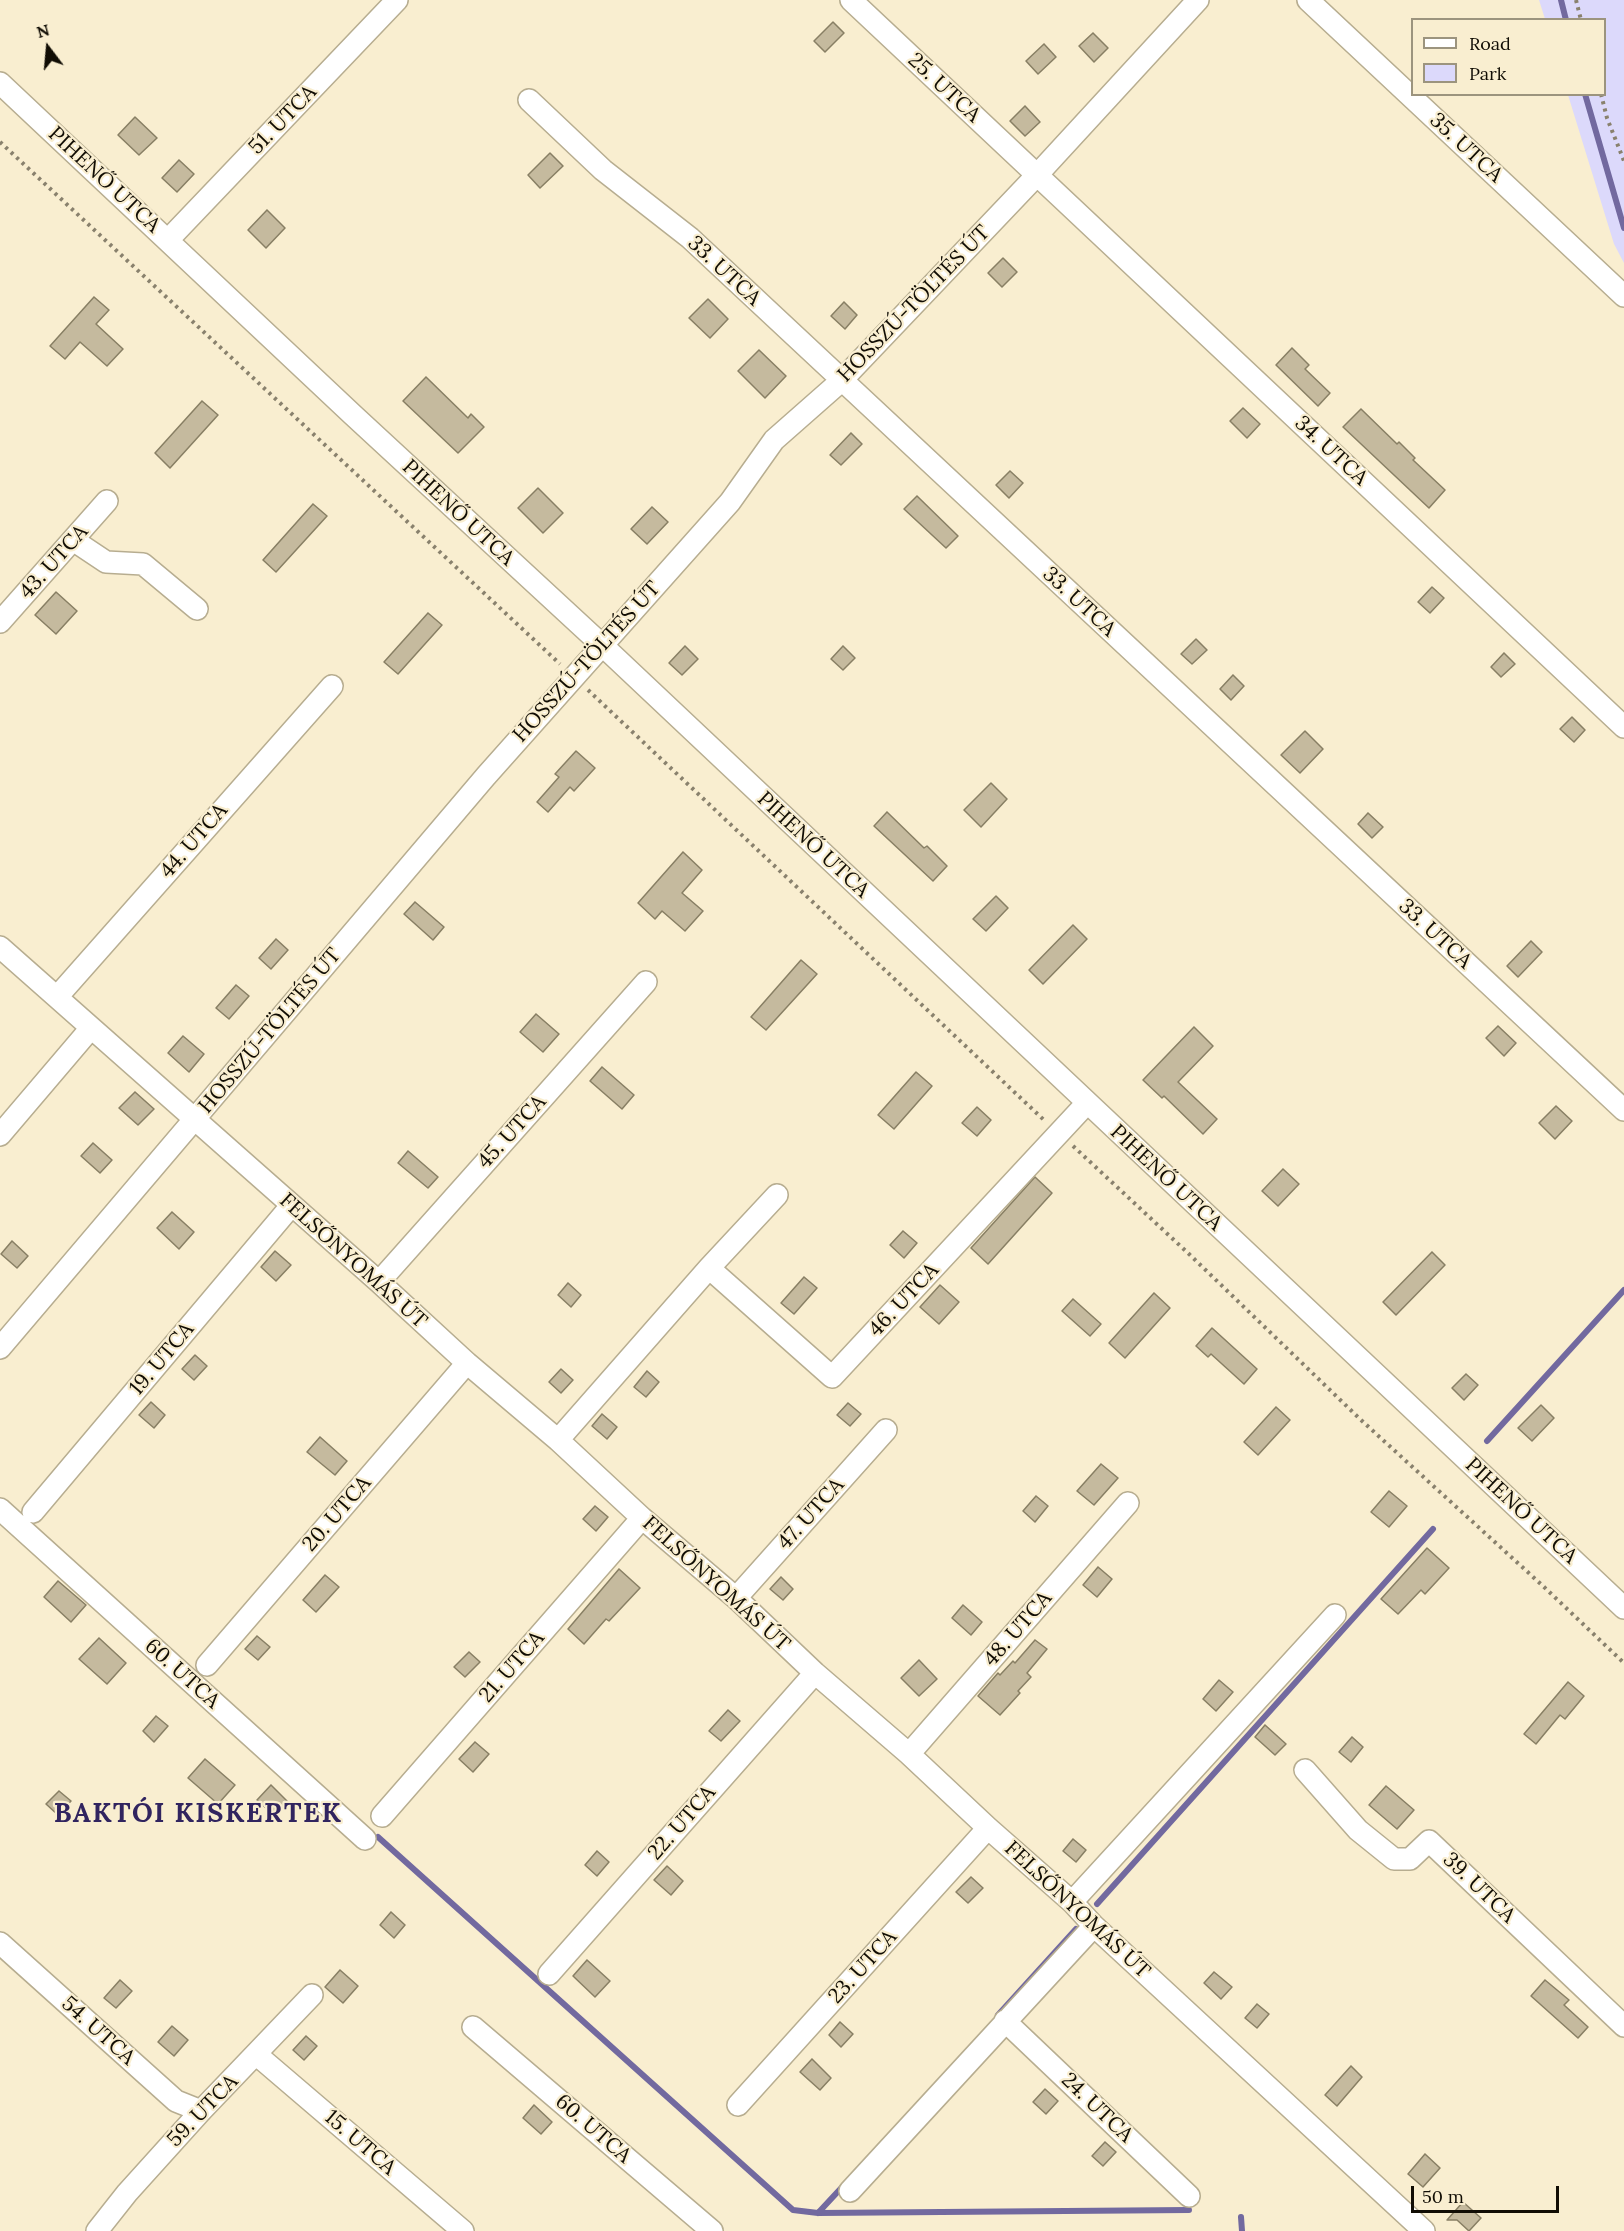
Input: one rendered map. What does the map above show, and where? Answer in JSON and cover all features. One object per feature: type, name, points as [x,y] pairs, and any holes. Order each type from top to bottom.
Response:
[{"type":"street","name":"51. UTCA","points":[[168,240],[397,0]]},
{"type":"street","name":"25. UTCA","points":[[851,0],[1037,175]]},
{"type":"street","name":"HOSSZÚ-TÖLTÉS ÚT","points":[[0,1348],[486,776],[730,502],[774,440],[841,381],[1037,175],[1198,0]]},
{"type":"street","name":"35. UTCA","points":[[1308,0],[1624,296]]},
{"type":"street","name":"PIHENŐ UTCA","points":[[0,83],[353,416],[602,645],[1624,1608]]},
{"type":"street","name":"33. UTCA","points":[[529,100],[603,170],[690,238],[1624,1110]]},
{"type":"street","name":"34. UTCA","points":[[1037,175],[1624,728]]},
{"type":"street","name":"43. UTCA","points":[[0,622],[107,501]]},
{"type":"street","points":[[73,540],[106,562],[143,564],[197,609]]},
{"type":"street","name":"44. UTCA","points":[[57,997],[332,686]]},
{"type":"street","name":"FELSŐNYOMÁS ÚT","points":[[0,947],[379,1282],[467,1363],[558,1440],[642,1518],[736,1598],[815,1673],[909,1754],[1072,1902],[1094,1926],[1424,2231]]},
{"type":"street","name":"45. UTCA","points":[[379,1282],[646,982]]},
{"type":"street","points":[[0,1135],[91,1028]]},
{"type":"street","name":"46. UTCA","points":[[709,1268],[832,1377],[1087,1103]]},
{"type":"street","points":[[558,1440],[709,1268],[777,1195]]},
{"type":"street","name":"19. UTCA","points":[[33,1512],[291,1206]]},
{"type":"street","name":"20. UTCA","points":[[207,1665],[467,1363]]},
{"type":"street","name":"47. UTCA","points":[[736,1598],[886,1431]]},
{"type":"street","name":"48. UTCA","points":[[909,1754],[1128,1503]]},
{"type":"street","name":"60. UTCA","points":[[0,1509],[365,1839]]},
{"type":"street","name":"21. UTCA","points":[[382,1816],[642,1518]]},
{"type":"street","points":[[1072,1902],[1335,1614]]},
{"type":"street","name":"22. UTCA","points":[[549,1974],[815,1673]]},
{"type":"street","name":"39. UTCA","points":[[1305,1770],[1358,1830],[1394,1859],[1410,1859],[1429,1840],[1624,2026]]},
{"type":"street","name":"23. UTCA","points":[[738,2105],[988,1828]]},
{"type":"street","points":[[850,2191],[1094,1926]]},
{"type":"street","name":"54. UTCA","points":[[0,1943],[176,2101],[201,2111]]},
{"type":"street","name":"59. UTCA","points":[[98,2231],[127,2193],[201,2111],[312,1995]]},
{"type":"street","name":"24. UTCA","points":[[1005,2021],[1190,2196]]},
{"type":"street","name":"60. UTCA","points":[[473,2027],[712,2231]]},
{"type":"street","name":"15. UTCA","points":[[257,2055],[463,2231]]},
{"type":"path","points":[[1576,0],[1580,18]]},
{"type":"path","points":[[1602,96],[1607,118],[1624,161]]},
{"type":"path","points":[[0,142],[1190,1254],[1361,1420],[1624,1663]]},
{"type":"green space","points":[[1539,0],[1624,0],[1624,263],[1614,244],[1568,96],[1606,96],[1606,18],[1545,18]]},
{"type":"building","points":[[833,22],[844,33],[825,52],[814,41]]},
{"type":"building","points":[[1093,33],[1108,48],[1094,62],[1079,46]]},
{"type":"building","points":[[1044,44],[1056,57],[1038,74],[1026,61]]},
{"type":"building","points":[[1025,106],[1040,122],[1025,136],[1010,121]]},
{"type":"building","points":[[135,117],[157,138],[139,155],[118,135]]},
{"type":"building","points":[[550,153],[563,166],[540,188],[528,175]]},
{"type":"building","points":[[179,160],[194,174],[177,192],[162,178]]},
{"type":"building","points":[[267,210],[285,228],[266,248],[248,230]]},
{"type":"building","points":[[1003,258],[1017,272],[1002,287],[988,273]]},
{"type":"building","points":[[94,297],[109,310],[96,324],[123,349],[107,366],[80,342],[65,359],[50,346]]},
{"type":"building","points":[[708,299],[728,319],[710,338],[689,318]]},
{"type":"building","points":[[844,302],[857,315],[845,329],[831,316]]},
{"type":"building","points":[[1292,348],[1309,365],[1305,369],[1330,393],[1318,406],[1276,365]]},
{"type":"building","points":[[759,350],[786,376],[765,398],[738,371]]},
{"type":"building","points":[[426,377],[468,418],[471,414],[484,427],[458,453],[403,401]]},
{"type":"building","points":[[202,401],[218,415],[170,468],[155,453]]},
{"type":"building","points":[[1243,408],[1260,424],[1247,438],[1230,421]]},
{"type":"building","points":[[1361,409],[1397,444],[1399,442],[1415,458],[1413,460],[1445,490],[1429,508],[1343,427]]},
{"type":"building","points":[[851,433],[862,444],[841,465],[830,455]]},
{"type":"building","points":[[1010,471],[1023,483],[1009,498],[996,485]]},
{"type":"building","points":[[538,488],[563,513],[543,533],[518,508]]},
{"type":"building","points":[[917,496],[958,536],[946,548],[904,509]]},
{"type":"building","points":[[313,504],[327,516],[276,572],[263,560]]},
{"type":"building","points":[[652,507],[668,522],[647,544],[631,529]]},
{"type":"building","points":[[1432,587],[1444,598],[1430,613],[1418,602]]},
{"type":"building","points":[[56,592],[77,611],[56,634],[35,615]]},
{"type":"building","points":[[428,613],[442,625],[398,674],[384,662]]},
{"type":"building","points":[[1196,639],[1207,650],[1192,664],[1181,654]]},
{"type":"building","points":[[685,646],[698,659],[682,675],[669,663]]},
{"type":"building","points":[[843,646],[855,658],[843,670],[831,659]]},
{"type":"building","points":[[1504,653],[1515,664],[1501,677],[1491,667]]},
{"type":"building","points":[[1233,675],[1244,686],[1231,700],[1220,689]]},
{"type":"building","points":[[1572,717],[1585,730],[1574,742],[1560,729]]},
{"type":"building","points":[[1305,731],[1323,749],[1300,773],[1281,755]]},
{"type":"building","points":[[576,751],[595,768],[574,791],[570,787],[548,812],[537,802],[559,777],[555,774]]},
{"type":"building","points":[[991,783],[1007,799],[981,827],[964,810]]},
{"type":"building","points":[[887,812],[924,848],[927,846],[947,866],[933,881],[874,826]]},
{"type":"building","points":[[1368,813],[1383,827],[1372,838],[1358,824]]},
{"type":"building","points":[[683,852],[702,870],[682,893],[703,911],[685,931],[662,911],[655,919],[638,903]]},
{"type":"building","points":[[996,896],[1008,908],[986,931],[973,919]]},
{"type":"building","points":[[415,902],[444,927],[433,940],[404,914]]},
{"type":"building","points":[[1073,925],[1087,939],[1043,984],[1029,970]]},
{"type":"building","points":[[276,939],[288,950],[271,969],[259,958]]},
{"type":"building","points":[[1531,941],[1542,952],[1518,977],[1507,966]]},
{"type":"building","points":[[801,960],[817,974],[766,1030],[751,1017]]},
{"type":"building","points":[[236,985],[249,996],[229,1019],[216,1008]]},
{"type":"building","points":[[536,1014],[559,1034],[543,1052],[520,1032]]},
{"type":"building","points":[[1498,1026],[1516,1043],[1504,1056],[1486,1038]]},
{"type":"building","points":[[1194,1027],[1213,1046],[1178,1082],[1217,1119],[1203,1134],[1164,1096],[1162,1098],[1143,1080]]},
{"type":"building","points":[[183,1036],[204,1054],[189,1072],[168,1053]]},
{"type":"building","points":[[602,1067],[634,1095],[622,1109],[590,1081]]},
{"type":"building","points":[[916,1072],[932,1086],[894,1129],[878,1115]]},
{"type":"building","points":[[135,1092],[154,1109],[138,1125],[119,1108]]},
{"type":"building","points":[[1556,1106],[1572,1121],[1555,1139],[1539,1123]]},
{"type":"building","points":[[977,1107],[991,1120],[977,1136],[962,1123]]},
{"type":"building","points":[[93,1143],[112,1160],[100,1173],[81,1156]]},
{"type":"building","points":[[408,1151],[438,1177],[428,1188],[398,1163]]},
{"type":"building","points":[[1283,1169],[1299,1184],[1278,1206],[1262,1191]]},
{"type":"building","points":[[1035,1177],[1052,1193],[988,1264],[971,1248]]},
{"type":"building","points":[[172,1212],[194,1232],[179,1249],[157,1228]]},
{"type":"building","points":[[903,1231],[917,1243],[904,1258],[890,1245]]},
{"type":"building","points":[[12,1241],[28,1256],[17,1268],[1,1254]]},
{"type":"building","points":[[275,1251],[291,1265],[276,1281],[261,1267]]},
{"type":"building","points":[[1432,1252],[1445,1265],[1396,1315],[1383,1302]]},
{"type":"building","points":[[804,1277],[817,1288],[794,1314],[781,1303]]},
{"type":"building","points":[[568,1283],[581,1295],[571,1307],[558,1295]]},
{"type":"building","points":[[940,1285],[959,1302],[939,1324],[920,1307]]},
{"type":"building","points":[[1154,1293],[1170,1308],[1125,1358],[1109,1343]]},
{"type":"building","points":[[1073,1299],[1101,1324],[1090,1336],[1062,1311]]},
{"type":"building","points":[[1212,1328],[1257,1369],[1244,1384],[1211,1354],[1208,1357],[1196,1346]]},
{"type":"building","points":[[195,1355],[207,1366],[194,1380],[182,1369]]},
{"type":"building","points":[[561,1369],[573,1380],[561,1393],[549,1382]]},
{"type":"building","points":[[647,1371],[659,1382],[646,1397],[634,1387]]},
{"type":"building","points":[[1466,1374],[1478,1385],[1464,1400],[1452,1388]]},
{"type":"building","points":[[151,1402],[165,1415],[154,1428],[139,1415]]},
{"type":"building","points":[[848,1403],[861,1414],[850,1426],[837,1415]]},
{"type":"building","points":[[1541,1405],[1554,1418],[1532,1441],[1518,1428]]},
{"type":"building","points":[[1276,1407],[1290,1420],[1258,1455],[1244,1442]]},
{"type":"building","points":[[602,1414],[617,1427],[607,1439],[592,1426]]},
{"type":"building","points":[[320,1437],[347,1461],[335,1475],[307,1452]]},
{"type":"building","points":[[1101,1464],[1118,1478],[1094,1505],[1077,1491]]},
{"type":"building","points":[[1389,1491],[1407,1506],[1389,1527],[1371,1512]]},
{"type":"building","points":[[1036,1496],[1048,1506],[1035,1522],[1023,1511]]},
{"type":"building","points":[[595,1506],[608,1517],[596,1531],[583,1519]]},
{"type":"building","points":[[1427,1548],[1449,1568],[1425,1594],[1421,1590],[1398,1614],[1381,1599]]},
{"type":"building","points":[[1098,1567],[1112,1579],[1097,1597],[1083,1585]]},
{"type":"building","points":[[619,1569],[640,1588],[609,1621],[606,1619],[584,1644],[568,1629]]},
{"type":"building","points":[[325,1575],[339,1587],[316,1612],[303,1600]]},
{"type":"building","points":[[781,1577],[793,1589],[783,1600],[770,1589]]},
{"type":"building","points":[[58,1581],[86,1605],[71,1622],[44,1597]]},
{"type":"building","points":[[963,1605],[982,1622],[971,1635],[952,1618]]},
{"type":"building","points":[[257,1636],[270,1647],[258,1660],[245,1649]]},
{"type":"building","points":[[99,1638],[126,1663],[107,1684],[79,1659]]},
{"type":"building","points":[[1035,1640],[1047,1649],[1027,1673],[1031,1677],[1018,1691],[1020,1693],[1000,1715],[978,1696],[998,1673],[1000,1675],[1013,1661],[1015,1663]]},
{"type":"building","points":[[469,1652],[480,1662],[465,1677],[454,1667]]},
{"type":"building","points":[[919,1660],[937,1679],[919,1696],[901,1678]]},
{"type":"building","points":[[1219,1680],[1233,1692],[1216,1711],[1203,1699]]},
{"type":"building","points":[[1568,1682],[1584,1696],[1565,1719],[1560,1715],[1536,1744],[1524,1734]]},
{"type":"building","points":[[728,1710],[740,1721],[721,1741],[709,1731]]},
{"type":"building","points":[[156,1716],[168,1726],[154,1742],[143,1731]]},
{"type":"building","points":[[1265,1725],[1286,1744],[1275,1755],[1255,1737]]},
{"type":"building","points":[[1352,1737],[1363,1747],[1351,1762],[1339,1752]]},
{"type":"building","points":[[475,1742],[489,1754],[473,1772],[459,1759]]},
{"type":"building","points":[[205,1759],[235,1785],[218,1804],[188,1778]]},
{"type":"building","points":[[271,1785],[288,1802],[275,1816],[257,1800]]},
{"type":"building","points":[[1386,1786],[1414,1810],[1397,1829],[1369,1805]]},
{"type":"building","points":[[59,1791],[71,1801],[58,1815],[46,1804]]},
{"type":"building","points":[[1073,1839],[1086,1850],[1076,1862],[1063,1851]]},
{"type":"building","points":[[597,1851],[609,1862],[597,1876],[585,1865]]},
{"type":"building","points":[[667,1866],[683,1881],[671,1895],[654,1880]]},
{"type":"building","points":[[971,1877],[983,1888],[968,1903],[956,1892]]},
{"type":"building","points":[[391,1912],[405,1925],[394,1938],[380,1925]]},
{"type":"building","points":[[587,1960],[610,1981],[595,1997],[573,1976]]},
{"type":"building","points":[[340,1970],[358,1986],[343,2003],[325,1987]]},
{"type":"building","points":[[1214,1972],[1232,1987],[1221,1999],[1204,1983]]},
{"type":"building","points":[[120,1980],[132,1991],[116,2008],[104,1998]]},
{"type":"building","points":[[1545,1980],[1569,2000],[1564,2005],[1588,2027],[1578,2038],[1531,1996]]},
{"type":"building","points":[[1257,2004],[1269,2014],[1257,2028],[1245,2018]]},
{"type":"building","points":[[840,2022],[853,2034],[841,2047],[829,2035]]},
{"type":"building","points":[[172,2026],[188,2040],[174,2056],[158,2042]]},
{"type":"building","points":[[306,2036],[317,2046],[304,2060],[293,2050]]},
{"type":"building","points":[[812,2059],[831,2078],[820,2090],[800,2072]]},
{"type":"building","points":[[1351,2066],[1362,2077],[1337,2106],[1325,2095]]},
{"type":"building","points":[[1045,2089],[1058,2101],[1046,2114],[1033,2102]]},
{"type":"building","points":[[534,2105],[552,2122],[541,2134],[523,2118]]},
{"type":"building","points":[[1105,2142],[1116,2152],[1103,2166],[1092,2156]]},
{"type":"building","points":[[1425,2154],[1440,2168],[1423,2187],[1408,2174]]},
{"type":"building","points":[[1463,2202],[1481,2218],[1469,2231],[1457,2220],[1447,2220]]},
{"type":"waterway","points":[[1561,0],[1566,18]]},
{"type":"waterway","points":[[1586,96],[1624,228]]},
{"type":"waterway","points":[[1487,1441],[1624,1290]]},
{"type":"waterway","points":[[1097,1904],[1433,1529]]},
{"type":"waterway","points":[[378,1837],[793,2210],[818,2213],[1189,2210]]},
{"type":"waterway","points":[[998,2015],[1076,1929]]},
{"type":"waterway","points":[[818,2213],[844,2185]]},
{"type":"waterway","points":[[1241,2217],[1242,2231]]},
{"type":"district","name":"BAKTÓI KISKERTEK","points":[[198,1814]]}]
